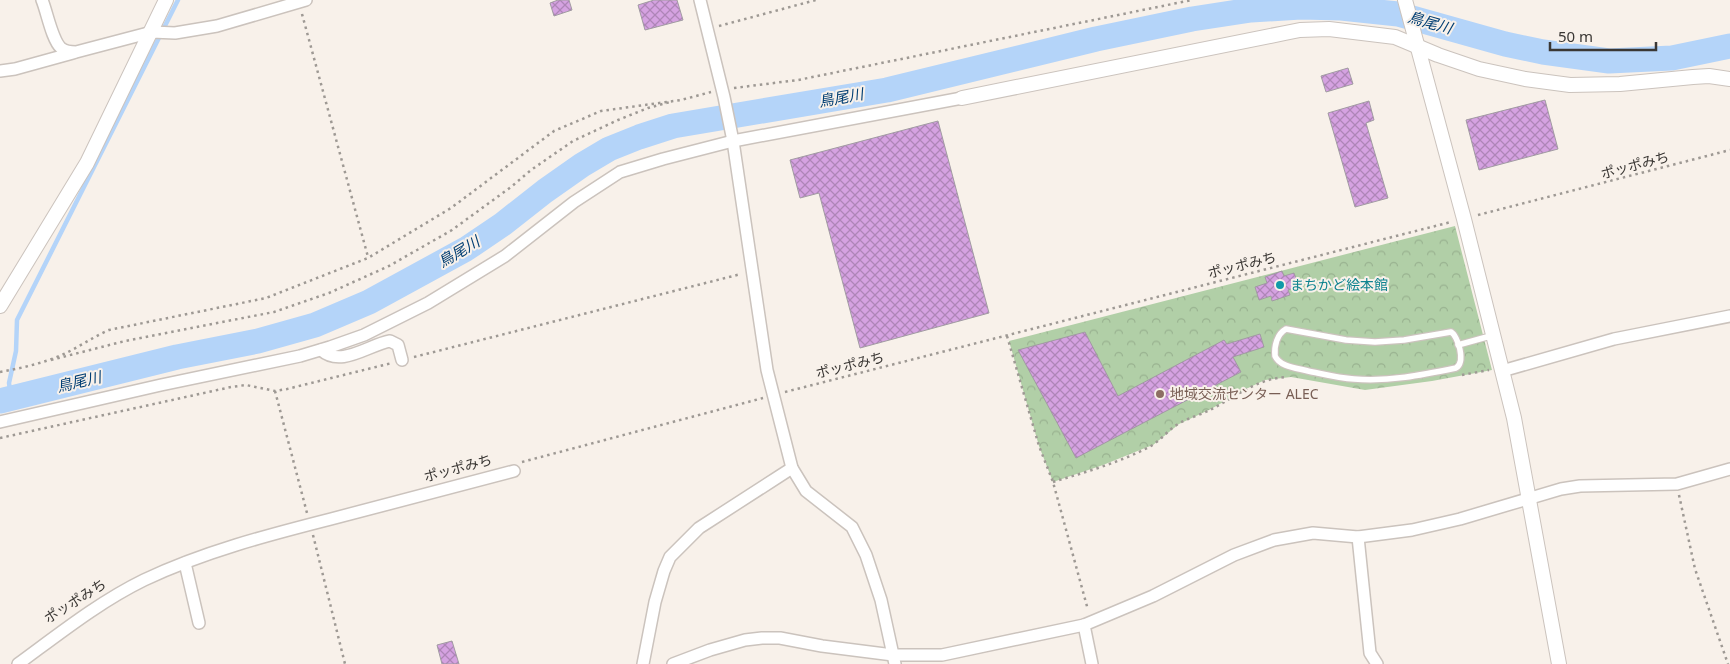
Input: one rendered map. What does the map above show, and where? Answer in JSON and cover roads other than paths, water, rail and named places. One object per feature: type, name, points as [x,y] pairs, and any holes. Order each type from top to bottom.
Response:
[{"type":"street","points":[[42,0],[56,41],[62,49],[68,52],[76,52]]},
{"type":"street","points":[[0,306],[87,163],[166,0]]},
{"type":"street","points":[[700,0],[732,138],[762,336],[792,468],[806,491],[852,527],[866,554],[881,600],[894,660]]},
{"type":"street","points":[[1405,0],[1464,219],[1514,418],[1559,664]]},
{"type":"street","points":[[0,71],[16,69],[152,32],[175,33],[217,26],[302,1]]},
{"type":"street","points":[[0,422],[161,385],[300,356],[364,335],[428,303],[505,256],[574,202],[620,172],[732,138],[962,98],[1300,30],[1329,29],[1387,35],[1479,69],[1524,79],[1570,85],[1620,84],[1710,76],[1730,79]]},
{"type":"street","points":[[1502,369],[1614,340],[1730,316]]},
{"type":"street","points":[[322,350],[327,355],[339,357],[390,341],[398,345],[402,360]]},
{"type":"street","points":[[18,664],[105,602],[145,580],[185,563],[224,549],[516,467]]},
{"type":"street","points":[[644,664],[655,602],[670,557],[699,528],[792,468]]},
{"type":"street","points":[[673,664],[710,650],[745,640],[762,638],[780,638],[894,660],[942,655],[1087,623],[1153,596],[1234,555],[1274,540],[1313,533],[1358,537],[1412,530],[1460,519],[1561,489],[1580,486],[1677,484],[1730,469]]},
{"type":"street","points":[[1358,537],[1370,653],[1377,664]]},
{"type":"street","points":[[185,563],[199,623]]},
{"type":"street","points":[[1087,623],[1092,664]]},
{"type":"lane","points":[[1286,329],[1333,339],[1375,342],[1404,340],[1448,331],[1453,333],[1458,345],[1462,361],[1456,368],[1388,379],[1354,379],[1305,370],[1280,363],[1275,356],[1274,350],[1280,334],[1286,329]]},
{"type":"lane","points":[[1458,345],[1494,335]]},
{"type":"waterway","points":[[11,398],[9,383],[16,351],[17,320],[178,0]]},
{"type":"waterway","name":"鳥尾川","points":[[0,401],[177,357],[258,341],[315,325],[369,302],[466,249],[582,165],[609,149],[673,126],[887,90],[1096,39],[1192,19],[1251,10],[1301,7],[1341,8],[1398,14],[1505,44],[1543,52],[1609,61],[1672,58],[1730,46]]},
{"type":"place","name":"まちかど絵本館","points":[[1280,285]]},
{"type":"place","name":"地域交流センター ALEC","points":[[1160,394]]}]
